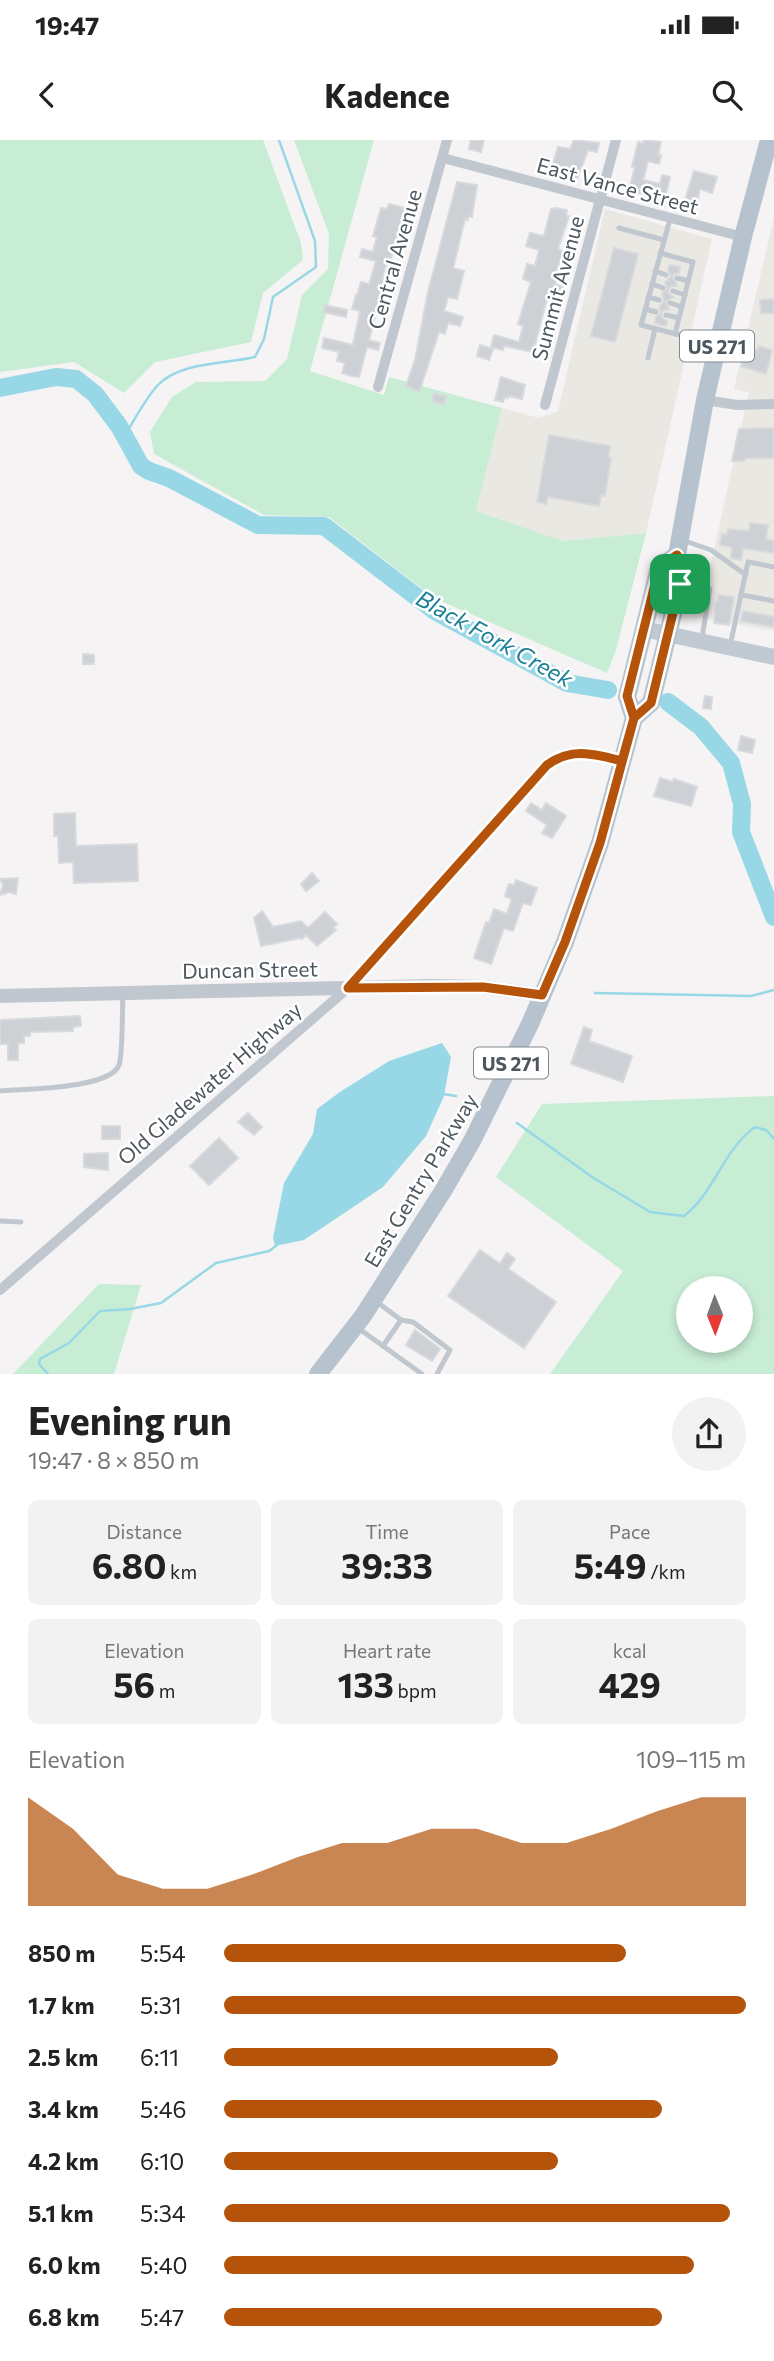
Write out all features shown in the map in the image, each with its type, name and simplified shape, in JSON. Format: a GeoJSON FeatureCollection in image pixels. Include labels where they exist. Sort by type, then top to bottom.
{"type":"FeatureCollection","features":[{"type":"Feature","properties":{"kind":"main road","name":"East Gentry Parkway"},"geometry":{"type":"LineString","coordinates":[[318,1374],[374,1300],[472,1141],[530,1024],[565,942],[600,843],[634,718],[651,703],[683,573],[678,547],[705,400],[769,140]]}},
{"type":"Feature","properties":{"kind":"main road","name":"East Gentry Parkway"},"geometry":{"type":"LineString","coordinates":[[634,718],[627,696],[659,568],[678,547]]}},
{"type":"Feature","properties":{"kind":"main road"},"geometry":{"type":"LineString","coordinates":[[644,629],[774,657]]}},
{"type":"Feature","properties":{"kind":"street","name":"Central Avenue"},"geometry":{"type":"LineString","coordinates":[[378,387],[447,140]]}},
{"type":"Feature","properties":{"kind":"street","name":"Summit Avenue"},"geometry":{"type":"LineString","coordinates":[[545,405],[616,140]]}},
{"type":"Feature","properties":{"kind":"street","name":"East Vance Street"},"geometry":{"type":"LineString","coordinates":[[443,158],[743,237]]}},
{"type":"Feature","properties":{"kind":"street"},"geometry":{"type":"LineString","coordinates":[[705,400],[737,405],[774,404]]}},
{"type":"Feature","properties":{"kind":"street","name":"Old Gladewater Highway"},"geometry":{"type":"LineString","coordinates":[[0,1290],[348,988],[547,765],[561,756],[579,752],[622,761]]}},
{"type":"Feature","properties":{"kind":"street","name":"Duncan Street"},"geometry":{"type":"LineString","coordinates":[[0,996],[483,987],[542,995]]}},
{"type":"Feature","properties":{"kind":"lane"},"geometry":{"type":"LineString","coordinates":[[670,218],[641,325],[718,345]]}},
{"type":"Feature","properties":{"kind":"lane"},"geometry":{"type":"LineString","coordinates":[[619,228],[664,240]]}},
{"type":"Feature","properties":{"kind":"lane"},"geometry":{"type":"LineString","coordinates":[[660,253],[693,262],[675,334]]}},
{"type":"Feature","properties":{"kind":"lane"},"geometry":{"type":"LineString","coordinates":[[655,271],[666,275]]}},
{"type":"Feature","properties":{"kind":"lane"},"geometry":{"type":"LineString","coordinates":[[677,278],[688,281]]}},
{"type":"Feature","properties":{"kind":"lane"},"geometry":{"type":"LineString","coordinates":[[652,285],[663,288]]}},
{"type":"Feature","properties":{"kind":"lane"},"geometry":{"type":"LineString","coordinates":[[673,291],[685,295]]}},
{"type":"Feature","properties":{"kind":"lane"},"geometry":{"type":"LineString","coordinates":[[648,297],[659,300]]}},
{"type":"Feature","properties":{"kind":"lane"},"geometry":{"type":"LineString","coordinates":[[670,303],[682,307]]}},
{"type":"Feature","properties":{"kind":"lane"},"geometry":{"type":"LineString","coordinates":[[645,309],[656,312]]}},
{"type":"Feature","properties":{"kind":"lane"},"geometry":{"type":"LineString","coordinates":[[666,315],[679,318]]}},
{"type":"Feature","properties":{"kind":"lane"},"geometry":{"type":"LineString","coordinates":[[648,358],[655,329]]}},
{"type":"Feature","properties":{"kind":"lane"},"geometry":{"type":"LineString","coordinates":[[678,547],[711,550],[746,575]]}},
{"type":"Feature","properties":{"kind":"lane"},"geometry":{"type":"LineString","coordinates":[[720,555],[731,554]]}},
{"type":"Feature","properties":{"kind":"lane"},"geometry":{"type":"LineString","coordinates":[[741,556],[748,562],[774,567]]}},
{"type":"Feature","properties":{"kind":"lane"},"geometry":{"type":"LineString","coordinates":[[730,649],[748,562]]}},
{"type":"Feature","properties":{"kind":"lane"},"geometry":{"type":"LineString","coordinates":[[680,584],[710,589],[701,642]]}},
{"type":"Feature","properties":{"kind":"lane"},"geometry":{"type":"LineString","coordinates":[[742,595],[774,601]]}},
{"type":"Feature","properties":{"kind":"lane"},"geometry":{"type":"LineString","coordinates":[[0,1091],[93,1082],[110,1076],[118,1065],[123,993]]}},
{"type":"Feature","properties":{"kind":"lane"},"geometry":{"type":"LineString","coordinates":[[0,1221],[20,1222]]}},
{"type":"Feature","properties":{"kind":"lane"},"geometry":{"type":"LineString","coordinates":[[374,1300],[401,1320],[413,1322],[450,1350],[437,1374]]}},
{"type":"Feature","properties":{"kind":"lane"},"geometry":{"type":"LineString","coordinates":[[383,1346],[401,1320]]}},
{"type":"Feature","properties":{"kind":"lane"},"geometry":{"type":"LineString","coordinates":[[355,1326],[422,1374]]}},
{"type":"Feature","properties":{"kind":"shaded area"},"geometry":{"type":"Polygon","coordinates":[[[605,209],[712,239],[646,533],[563,541],[476,511],[502,408],[539,418],[558,411],[605,209]]]}},
{"type":"Feature","properties":{"kind":"shaded area"},"geometry":{"type":"Polygon","coordinates":[[[774,217],[774,631],[699,617],[749,392],[734,389],[774,217]]]}},
{"type":"Feature","properties":{"kind":"green space"},"geometry":{"type":"Polygon","coordinates":[[[0,140],[263,140],[301,243],[303,260],[263,293],[251,342],[155,362],[124,393],[74,362],[0,372],[0,140]]]}},
{"type":"Feature","properties":{"kind":"green space"},"geometry":{"type":"Polygon","coordinates":[[[294,140],[374,140],[310,371],[384,395],[389,377],[502,408],[476,511],[563,541],[646,533],[616,650],[607,673],[434,598],[329,517],[264,515],[154,454],[150,432],[172,397],[196,382],[265,381],[287,359],[302,295],[328,269],[329,234],[294,140]]]}},
{"type":"Feature","properties":{"kind":"green space"},"geometry":{"type":"Polygon","coordinates":[[[774,1096],[774,1374],[550,1374],[623,1271],[496,1177],[542,1104],[774,1096]]]}},
{"type":"Feature","properties":{"kind":"green space"},"geometry":{"type":"Polygon","coordinates":[[[99,1284],[141,1285],[114,1374],[13,1374],[99,1284]]]}},
{"type":"Feature","properties":{"kind":"water"},"geometry":{"type":"Polygon","coordinates":[[[442,1043],[451,1057],[444,1096],[426,1136],[383,1187],[304,1240],[275,1246],[273,1238],[284,1183],[313,1134],[317,1109],[389,1061],[442,1043]]]}},
{"type":"Feature","properties":{"kind":"building"},"geometry":{"type":"Polygon","coordinates":[[[471,140],[484,140],[481,152],[469,149],[471,140]]]}},
{"type":"Feature","properties":{"kind":"building"},"geometry":{"type":"Polygon","coordinates":[[[574,140],[599,143],[597,152],[588,150],[577,179],[551,170],[558,147],[570,149],[574,140]]]}},
{"type":"Feature","properties":{"kind":"building"},"geometry":{"type":"Polygon","coordinates":[[[644,140],[661,142],[659,164],[648,161],[643,180],[660,184],[662,175],[670,177],[665,198],[631,192],[635,167],[632,167],[638,142],[643,143],[644,140]]]}},
{"type":"Feature","properties":{"kind":"building"},"geometry":{"type":"Polygon","coordinates":[[[694,171],[717,177],[712,193],[700,189],[696,207],[686,205],[685,200],[694,171]]]}},
{"type":"Feature","properties":{"kind":"building"},"geometry":{"type":"Polygon","coordinates":[[[457,182],[477,185],[472,217],[465,219],[453,268],[464,271],[457,299],[448,297],[444,311],[463,317],[460,326],[448,323],[445,334],[439,332],[419,392],[406,386],[415,360],[428,292],[457,182]]]}},
{"type":"Feature","properties":{"kind":"building"},"geometry":{"type":"Polygon","coordinates":[[[389,204],[405,208],[390,262],[386,265],[382,278],[385,279],[369,340],[380,343],[378,350],[367,347],[359,377],[352,376],[342,373],[345,363],[337,361],[339,352],[322,348],[324,338],[353,345],[360,311],[352,309],[361,282],[369,284],[376,261],[360,257],[362,249],[373,252],[377,237],[373,236],[381,208],[387,209],[389,204]]]}},
{"type":"Feature","properties":{"kind":"building"},"geometry":{"type":"Polygon","coordinates":[[[551,209],[567,210],[566,216],[569,216],[558,249],[564,252],[554,277],[557,278],[555,284],[563,287],[561,294],[549,291],[533,352],[504,346],[503,350],[491,347],[494,335],[519,342],[523,326],[518,324],[531,282],[523,279],[527,264],[535,266],[539,250],[526,246],[530,233],[544,236],[551,209]]]}},
{"type":"Feature","properties":{"kind":"building"},"geometry":{"type":"Polygon","coordinates":[[[614,248],[638,254],[615,342],[591,336],[614,248]]]}},
{"type":"Feature","properties":{"kind":"building"},"geometry":{"type":"Polygon","coordinates":[[[670,265],[680,267],[679,273],[672,277],[676,286],[671,286],[668,290],[673,297],[665,302],[669,310],[661,313],[659,308],[664,301],[662,293],[668,289],[665,283],[671,276],[668,270],[670,265]]]}},
{"type":"Feature","properties":{"kind":"building"},"geometry":{"type":"Polygon","coordinates":[[[774,299],[774,313],[761,313],[760,300],[774,299]]]}},
{"type":"Feature","properties":{"kind":"building"},"geometry":{"type":"Polygon","coordinates":[[[325,305],[347,310],[346,317],[323,312],[325,305]]]}},
{"type":"Feature","properties":{"kind":"building"},"geometry":{"type":"Polygon","coordinates":[[[661,313],[662,318],[667,321],[666,326],[655,323],[656,317],[661,313]]]}},
{"type":"Feature","properties":{"kind":"building"},"geometry":{"type":"Polygon","coordinates":[[[480,345],[493,349],[489,360],[477,356],[480,345]]]}},
{"type":"Feature","properties":{"kind":"building"},"geometry":{"type":"Polygon","coordinates":[[[759,346],[772,350],[766,374],[741,366],[746,347],[758,350],[759,346]]]}},
{"type":"Feature","properties":{"kind":"building"},"geometry":{"type":"Polygon","coordinates":[[[501,377],[525,385],[522,399],[509,396],[505,397],[503,402],[495,400],[501,377]]]}},
{"type":"Feature","properties":{"kind":"building"},"geometry":{"type":"Polygon","coordinates":[[[434,393],[446,397],[444,404],[432,401],[434,393]]]}},
{"type":"Feature","properties":{"kind":"building"},"geometry":{"type":"Polygon","coordinates":[[[774,428],[774,458],[744,458],[744,461],[732,461],[739,429],[774,428]]]}},
{"type":"Feature","properties":{"kind":"building"},"geometry":{"type":"Polygon","coordinates":[[[549,435],[610,446],[608,457],[611,458],[605,496],[601,495],[599,506],[548,497],[546,504],[537,502],[549,435]]]}},
{"type":"Feature","properties":{"kind":"building"},"geometry":{"type":"Polygon","coordinates":[[[750,523],[768,525],[766,539],[774,541],[774,553],[743,548],[741,560],[731,558],[732,547],[720,545],[722,534],[727,535],[728,529],[749,531],[750,523]]]}},
{"type":"Feature","properties":{"kind":"building"},"geometry":{"type":"Polygon","coordinates":[[[719,595],[734,597],[729,625],[714,623],[719,595]]]}},
{"type":"Feature","properties":{"kind":"building"},"geometry":{"type":"Polygon","coordinates":[[[743,611],[774,617],[774,627],[741,621],[743,611]]]}},
{"type":"Feature","properties":{"kind":"building"},"geometry":{"type":"Polygon","coordinates":[[[83,654],[94,655],[94,664],[83,664],[83,654]]]}},
{"type":"Feature","properties":{"kind":"building"},"geometry":{"type":"Polygon","coordinates":[[[705,696],[712,697],[711,709],[703,708],[705,696]]]}},
{"type":"Feature","properties":{"kind":"building"},"geometry":{"type":"Polygon","coordinates":[[[741,736],[755,740],[752,753],[738,750],[741,736]]]}},
{"type":"Feature","properties":{"kind":"building"},"geometry":{"type":"Polygon","coordinates":[[[660,778],[673,782],[674,779],[697,787],[691,806],[654,796],[660,778]]]}},
{"type":"Feature","properties":{"kind":"building"},"geometry":{"type":"Polygon","coordinates":[[[531,803],[542,810],[546,803],[566,816],[552,838],[542,833],[547,825],[526,811],[531,803]]]}},
{"type":"Feature","properties":{"kind":"building"},"geometry":{"type":"Polygon","coordinates":[[[75,813],[76,846],[137,844],[138,881],[74,883],[73,862],[59,863],[58,836],[54,836],[54,814],[75,813]]]}},
{"type":"Feature","properties":{"kind":"building"},"geometry":{"type":"Polygon","coordinates":[[[312,873],[319,881],[306,891],[301,884],[312,873]]]}},
{"type":"Feature","properties":{"kind":"building"},"geometry":{"type":"Polygon","coordinates":[[[18,878],[16,894],[9,892],[0,895],[3,885],[0,879],[18,878]]]}},
{"type":"Feature","properties":{"kind":"building"},"geometry":{"type":"Polygon","coordinates":[[[516,880],[537,888],[531,905],[523,903],[513,931],[504,928],[491,964],[474,958],[486,922],[489,923],[494,909],[507,914],[512,899],[505,896],[509,884],[514,885],[516,880]]]}},
{"type":"Feature","properties":{"kind":"building"},"geometry":{"type":"Polygon","coordinates":[[[262,911],[273,927],[301,921],[308,928],[325,912],[337,924],[333,928],[336,930],[317,946],[306,935],[302,939],[261,946],[254,918],[262,911]]]}},
{"type":"Feature","properties":{"kind":"building"},"geometry":{"type":"Polygon","coordinates":[[[80,1016],[81,1026],[73,1027],[73,1031],[30,1032],[30,1036],[24,1036],[24,1043],[18,1043],[18,1060],[8,1060],[8,1044],[0,1044],[0,1020],[80,1016]]]}},
{"type":"Feature","properties":{"kind":"building"},"geometry":{"type":"Polygon","coordinates":[[[584,1027],[592,1030],[589,1041],[632,1056],[623,1082],[571,1064],[584,1027]]]}},
{"type":"Feature","properties":{"kind":"building"},"geometry":{"type":"Polygon","coordinates":[[[248,1113],[262,1127],[254,1135],[238,1122],[248,1113]]]}},
{"type":"Feature","properties":{"kind":"building"},"geometry":{"type":"Polygon","coordinates":[[[102,1126],[120,1126],[120,1139],[102,1139],[102,1126]]]}},
{"type":"Feature","properties":{"kind":"building"},"geometry":{"type":"Polygon","coordinates":[[[219,1138],[238,1158],[209,1185],[190,1166],[219,1138]]]}},
{"type":"Feature","properties":{"kind":"building"},"geometry":{"type":"Polygon","coordinates":[[[108,1153],[108,1170],[84,1167],[84,1154],[108,1153]]]}},
{"type":"Feature","properties":{"kind":"building"},"geometry":{"type":"Polygon","coordinates":[[[480,1250],[500,1264],[507,1253],[515,1259],[508,1269],[556,1302],[524,1348],[448,1296],[480,1250]]]}},
{"type":"Feature","properties":{"kind":"building"},"geometry":{"type":"Polygon","coordinates":[[[415,1330],[440,1349],[432,1361],[406,1345],[415,1330]]]}},
{"type":"Feature","properties":{"kind":"waterway"},"geometry":{"type":"LineString","coordinates":[[125,435],[149,396],[167,377],[190,368],[255,357],[264,339],[273,297],[316,267],[315,241],[279,140]]}},
{"type":"Feature","properties":{"kind":"waterway","name":"Black Fork Creek"},"geometry":{"type":"LineString","coordinates":[[0,388],[56,377],[76,379],[95,394],[119,426],[141,466],[149,471],[169,478],[258,525],[324,526],[435,611],[567,683],[608,690]]}},
{"type":"Feature","properties":{"kind":"waterway","name":"Black Fork Creek"},"geometry":{"type":"LineString","coordinates":[[668,702],[701,727],[731,763],[742,804],[741,832],[774,917]]}},
{"type":"Feature","properties":{"kind":"waterway"},"geometry":{"type":"LineString","coordinates":[[595,993],[751,996],[774,990]]}},
{"type":"Feature","properties":{"kind":"waterway"},"geometry":{"type":"LineString","coordinates":[[443,1094],[456,1096]]}},
{"type":"Feature","properties":{"kind":"waterway"},"geometry":{"type":"LineString","coordinates":[[517,1123],[592,1177],[650,1212],[684,1216],[704,1195],[744,1136],[755,1127],[766,1130],[774,1139]]}},
{"type":"Feature","properties":{"kind":"waterway"},"geometry":{"type":"LineString","coordinates":[[48,1374],[39,1364],[40,1359],[69,1343],[100,1311],[161,1303],[216,1263],[269,1251],[277,1245]]}},
{"type":"Feature","properties":{"kind":"route"},"geometry":{"type":"LineString","coordinates":[[680,584],[651,703],[634,718],[600,843],[565,942],[542,995],[483,987],[348,988],[547,765],[561,756],[579,752],[622,761],[634,718],[627,696],[659,568],[677,555],[683,573],[680,584]]}}]}
